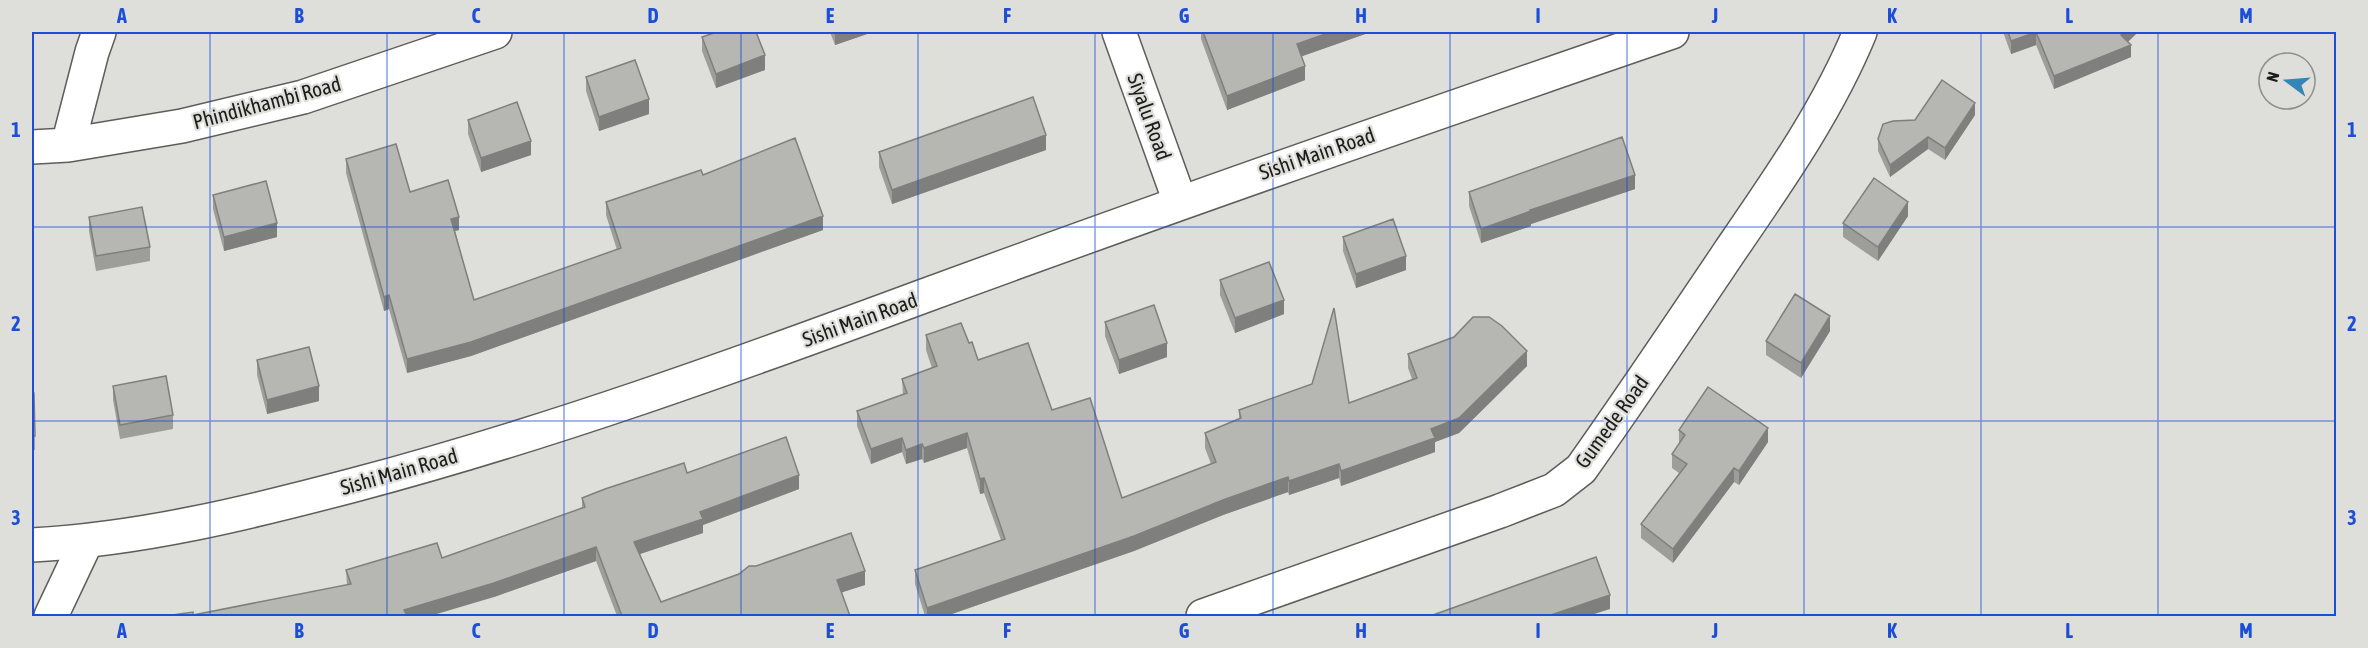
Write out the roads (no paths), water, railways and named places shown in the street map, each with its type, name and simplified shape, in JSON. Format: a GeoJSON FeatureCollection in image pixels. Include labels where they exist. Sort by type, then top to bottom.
{"type":"FeatureCollection","features":[{"type":"Feature","properties":{"kind":"street"},"geometry":{"type":"LineString","coordinates":[[68,145],[99,32]]}},
{"type":"Feature","properties":{"kind":"street","name":"Phindikhambi Road"},"geometry":{"type":"LineString","coordinates":[[32,147],[68,145],[182,126],[303,97],[495,32]]}},
{"type":"Feature","properties":{"kind":"street","name":"Siyalu Road"},"geometry":{"type":"LineString","coordinates":[[1119,32],[1180,202]]}},
{"type":"Feature","properties":{"kind":"street","name":"Sishi Main Road"},"geometry":{"type":"LineString","coordinates":[[32,545],[86,542],[246,514],[430,465],[763,356],[1180,202],[1672,32]]}},
{"type":"Feature","properties":{"kind":"street","name":"Gumede Road"},"geometry":{"type":"LineString","coordinates":[[1203,616],[1284,602],[1554,490],[1581,469],[1773,187],[1827,101],[1860,32]]}},
{"type":"Feature","properties":{"kind":"street"},"geometry":{"type":"LineString","coordinates":[[51,616],[86,542]]}}]}
